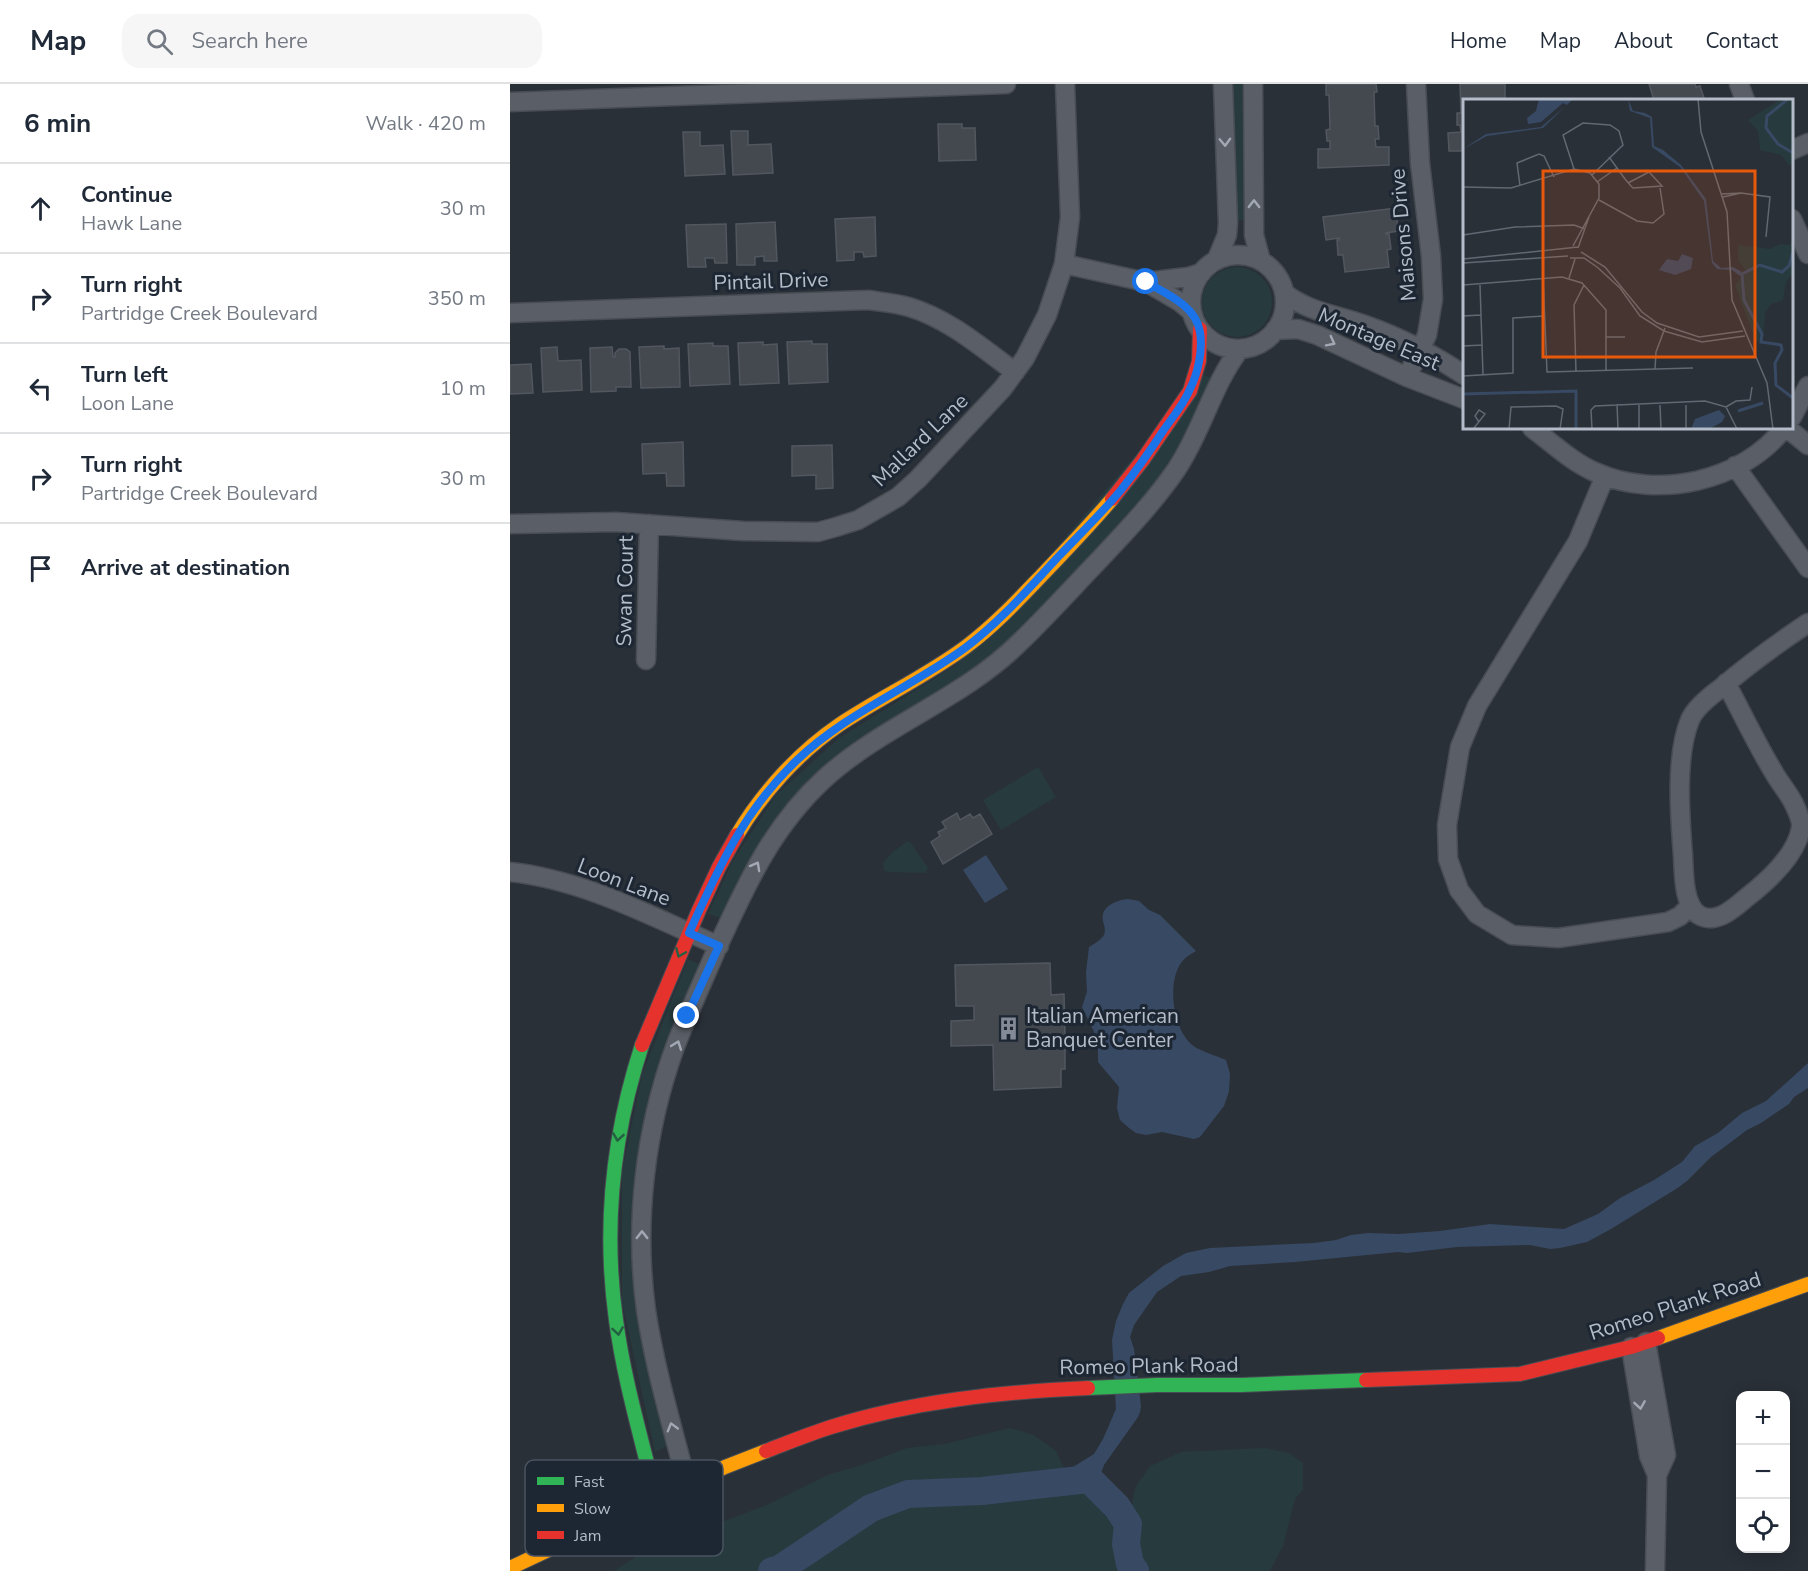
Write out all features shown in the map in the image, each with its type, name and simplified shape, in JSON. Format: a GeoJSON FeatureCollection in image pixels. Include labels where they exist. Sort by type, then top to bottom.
{"type":"FeatureCollection","features":[{"type":"Feature","properties":{"kind":"street"},"geometry":{"type":"LineString","coordinates":[[510,102],[797,87],[1006,84]]}},
{"type":"Feature","properties":{"kind":"street","name":"Mallard Lane"},"geometry":{"type":"LineString","coordinates":[[510,525],[583,522],[798,532],[827,530],[858,520],[898,497],[987,406],[1015,372],[1031,348],[1047,315],[1064,264],[1070,217],[1065,84]]}},
{"type":"Feature","properties":{"kind":"street"},"geometry":{"type":"LineString","coordinates":[[1217,259],[1227,236],[1228,223],[1223,84]]}},
{"type":"Feature","properties":{"kind":"street"},"geometry":{"type":"LineString","coordinates":[[1253,84],[1254,235],[1261,261]]}},
{"type":"Feature","properties":{"kind":"street","name":"Maisons Drive"},"geometry":{"type":"LineString","coordinates":[[1407,377],[1427,334],[1431,317],[1433,279],[1420,163],[1416,84]]}},
{"type":"Feature","properties":{"kind":"street"},"geometry":{"type":"LineString","coordinates":[[1739,84],[1745,99]]}},
{"type":"Feature","properties":{"kind":"street"},"geometry":{"type":"LineString","coordinates":[[1793,149],[1808,143]]}},
{"type":"Feature","properties":{"kind":"street"},"geometry":{"type":"LineString","coordinates":[[1793,223],[1808,254]]}},
{"type":"Feature","properties":{"kind":"street"},"geometry":{"type":"LineString","coordinates":[[1064,264],[1146,282],[1180,302],[1192,312],[1206,336],[1222,346],[1240,349],[1259,343],[1275,330],[1283,312],[1284,293],[1276,274],[1261,261],[1251,256],[1228,256],[1217,259],[1201,273],[1192,292],[1192,312]]}},
{"type":"Feature","properties":{"kind":"street"},"geometry":{"type":"LineString","coordinates":[[1146,282],[1188,277],[1201,273]]}},
{"type":"Feature","properties":{"kind":"street","name":"Montage East"},"geometry":{"type":"LineString","coordinates":[[1284,293],[1304,306],[1367,326],[1421,350],[1463,374]]}},
{"type":"Feature","properties":{"kind":"street","name":"Pintail Drive"},"geometry":{"type":"LineString","coordinates":[[510,313],[868,300],[888,302],[917,310],[944,322],[1015,372]]}},
{"type":"Feature","properties":{"kind":"street"},"geometry":{"type":"LineString","coordinates":[[647,1460],[615,1318],[610,1242],[611,1200],[621,1120],[638,1056],[718,867],[734,839],[771,788],[795,762],[836,728],[944,662],[989,628],[1119,492],[1145,458],[1190,390],[1200,355],[1200,329]]}},
{"type":"Feature","properties":{"kind":"street","name":"Montage East"},"geometry":{"type":"LineString","coordinates":[[1275,330],[1298,329],[1317,335],[1407,377],[1463,399]]}},
{"type":"Feature","properties":{"kind":"street"},"geometry":{"type":"LineString","coordinates":[[681,1460],[658,1371],[646,1308],[642,1251],[645,1175],[656,1110],[674,1050],[744,887],[770,842],[796,808],[822,781],[843,762],[966,686],[995,664],[1046,617],[1135,521],[1159,493],[1183,459],[1227,368],[1240,349]]}},
{"type":"Feature","properties":{"kind":"street"},"geometry":{"type":"LineString","coordinates":[[1793,413],[1808,386]]}},
{"type":"Feature","properties":{"kind":"street"},"geometry":{"type":"LineString","coordinates":[[1533,429],[1576,461],[1595,472],[1618,480],[1672,485],[1696,481],[1735,466],[1765,446],[1785,429]]}},
{"type":"Feature","properties":{"kind":"street"},"geometry":{"type":"LineString","coordinates":[[1787,429],[1808,445]]}},
{"type":"Feature","properties":{"kind":"street"},"geometry":{"type":"LineString","coordinates":[[1735,466],[1808,568]]}},
{"type":"Feature","properties":{"kind":"street"},"geometry":{"type":"LineString","coordinates":[[1605,476],[1578,541],[1477,706],[1460,747],[1447,825],[1448,859],[1459,890],[1477,914],[1512,934],[1558,938],[1668,922],[1680,916],[1690,906]]}},
{"type":"Feature","properties":{"kind":"street","name":"Swan Court"},"geometry":{"type":"LineString","coordinates":[[646,660],[649,524]]}},
{"type":"Feature","properties":{"kind":"street"},"geometry":{"type":"LineString","coordinates":[[1726,683],[1773,771],[1794,803],[1801,825],[1795,846],[1775,872],[1736,907],[1717,918],[1708,919],[1700,916],[1690,906],[1685,882],[1680,819],[1683,742],[1690,718],[1707,699],[1726,683],[1751,662],[1808,622]]}},
{"type":"Feature","properties":{"kind":"street","name":"Loon Lane"},"geometry":{"type":"LineString","coordinates":[[510,872],[538,876],[590,890],[719,946]]}},
{"type":"Feature","properties":{"kind":"street","name":"Romeo Plank Road"},"geometry":{"type":"LineString","coordinates":[[723,1468],[797,1439],[870,1417],[964,1398],[1041,1390],[1520,1374],[1639,1345],[1808,1284]]}},
{"type":"Feature","properties":{"kind":"street"},"geometry":{"type":"LineString","coordinates":[[1639,1345],[1649,1456],[1657,1475],[1655,1571]]}},
{"type":"Feature","properties":{"kind":"street","name":"Romeo Plank Road"},"geometry":{"type":"LineString","coordinates":[[510,1568],[535,1556]]}},
{"type":"Feature","properties":{"kind":"green space"},"geometry":{"type":"Polygon","coordinates":[[[1231,84],[1245,84],[1244,220],[1237,220],[1231,84]]]}},
{"type":"Feature","properties":{"kind":"green space"},"geometry":{"type":"Polygon","coordinates":[[[1237,267],[1250,270],[1262,277],[1269,289],[1272,302],[1269,315],[1262,327],[1250,334],[1237,337],[1224,334],[1212,327],[1205,315],[1202,302],[1205,289],[1212,277],[1224,270],[1237,267]]]}},
{"type":"Feature","properties":{"kind":"green space"},"geometry":{"type":"Polygon","coordinates":[[[1204,375],[1212,378],[1180,447],[1161,476],[1124,521],[1025,627],[997,652],[960,679],[841,754],[820,771],[785,808],[770,828],[744,870],[721,918],[708,914],[733,860],[776,795],[839,738],[956,665],[1204,375]]]}},
{"type":"Feature","properties":{"kind":"green space"},"geometry":{"type":"Polygon","coordinates":[[[1038,767],[1056,797],[1001,830],[983,800],[1038,767]]]}},
{"type":"Feature","properties":{"kind":"green space"},"geometry":{"type":"Polygon","coordinates":[[[906,842],[910,842],[928,868],[926,873],[884,870],[883,863],[906,842]]]}},
{"type":"Feature","properties":{"kind":"green space"},"geometry":{"type":"Polygon","coordinates":[[[688,959],[701,965],[662,1057],[645,1117],[634,1179],[631,1242],[636,1304],[646,1358],[668,1446],[655,1452],[622,1302],[622,1172],[642,1074],[688,959]]]}},
{"type":"Feature","properties":{"kind":"green space"},"geometry":{"type":"Polygon","coordinates":[[[1010,1428],[1034,1435],[1056,1451],[1064,1468],[1095,1498],[1112,1510],[1131,1510],[1135,1488],[1150,1466],[1181,1452],[1265,1448],[1289,1453],[1303,1463],[1303,1490],[1295,1499],[1283,1546],[1270,1571],[614,1571],[637,1556],[723,1556],[723,1522],[769,1504],[830,1474],[907,1448],[944,1444],[1010,1428]]]}},
{"type":"Feature","properties":{"kind":"water"},"geometry":{"type":"Polygon","coordinates":[[[986,855],[1008,889],[985,903],[963,870],[986,855]]]}},
{"type":"Feature","properties":{"kind":"water"},"geometry":{"type":"Polygon","coordinates":[[[1128,899],[1139,901],[1149,910],[1160,915],[1196,951],[1184,959],[1177,971],[1173,992],[1176,1015],[1183,1035],[1189,1042],[1201,1050],[1226,1060],[1230,1074],[1229,1091],[1224,1106],[1200,1137],[1194,1139],[1162,1132],[1146,1135],[1136,1133],[1120,1120],[1117,1108],[1119,1087],[1098,1062],[1098,1040],[1082,1007],[1087,992],[1086,972],[1089,947],[1104,935],[1104,911],[1114,902],[1128,899]]]}},
{"type":"Feature","properties":{"kind":"water"},"geometry":{"type":"Polygon","coordinates":[[[1808,1063],[1808,1088],[1794,1097],[1789,1104],[1747,1130],[1711,1157],[1676,1189],[1587,1242],[1550,1249],[1530,1245],[1457,1247],[1407,1253],[1230,1266],[1181,1276],[1157,1292],[1134,1325],[1130,1337],[1134,1349],[1141,1406],[1138,1417],[1104,1465],[1099,1478],[1102,1480],[1073,1467],[1094,1454],[1116,1409],[1112,1340],[1123,1304],[1129,1293],[1163,1266],[1186,1253],[1210,1248],[1314,1243],[1368,1233],[1399,1234],[1440,1231],[1490,1224],[1564,1229],[1598,1214],[1620,1198],[1682,1162],[1695,1146],[1718,1133],[1742,1113],[1766,1101],[1808,1063]]]}},
{"type":"Feature","properties":{"kind":"building"},"geometry":{"type":"Polygon","coordinates":[[[1326,84],[1376,84],[1377,92],[1374,92],[1375,126],[1378,126],[1379,139],[1375,139],[1376,147],[1389,147],[1389,165],[1318,168],[1318,149],[1330,149],[1326,130],[1330,129],[1329,95],[1326,95],[1326,84]]]}},
{"type":"Feature","properties":{"kind":"building"},"geometry":{"type":"Polygon","coordinates":[[[1460,84],[1505,84],[1505,99],[1463,99],[1463,151],[1449,151],[1448,133],[1461,132],[1460,125],[1457,125],[1457,113],[1461,113],[1460,84]]]}},
{"type":"Feature","properties":{"kind":"building"},"geometry":{"type":"Polygon","coordinates":[[[1649,84],[1695,84],[1696,87],[1700,86],[1704,98],[1702,99],[1654,99],[1649,84]]]}},
{"type":"Feature","properties":{"kind":"building"},"geometry":{"type":"Polygon","coordinates":[[[938,124],[962,124],[962,128],[975,128],[976,160],[939,161],[938,124]]]}},
{"type":"Feature","properties":{"kind":"building"},"geometry":{"type":"Polygon","coordinates":[[[731,131],[748,131],[748,145],[771,144],[773,173],[733,175],[731,131]]]}},
{"type":"Feature","properties":{"kind":"building"},"geometry":{"type":"Polygon","coordinates":[[[683,132],[700,132],[700,146],[723,145],[725,174],[685,176],[683,132]]]}},
{"type":"Feature","properties":{"kind":"building"},"geometry":{"type":"Polygon","coordinates":[[[1396,208],[1398,231],[1386,233],[1389,234],[1391,249],[1387,250],[1389,267],[1345,272],[1343,255],[1338,255],[1337,240],[1339,238],[1326,240],[1323,217],[1396,208]]]}},
{"type":"Feature","properties":{"kind":"building"},"geometry":{"type":"Polygon","coordinates":[[[875,217],[876,256],[864,257],[863,252],[854,252],[854,260],[837,261],[835,219],[875,217]]]}},
{"type":"Feature","properties":{"kind":"building"},"geometry":{"type":"Polygon","coordinates":[[[775,222],[777,261],[764,261],[764,256],[755,257],[755,265],[737,265],[736,224],[775,222]]]}},
{"type":"Feature","properties":{"kind":"building"},"geometry":{"type":"Polygon","coordinates":[[[726,224],[727,263],[715,263],[714,258],[705,258],[706,267],[688,267],[686,225],[726,224]]]}},
{"type":"Feature","properties":{"kind":"building"},"geometry":{"type":"Polygon","coordinates":[[[812,341],[812,344],[827,344],[828,382],[789,384],[787,342],[812,341]]]}},
{"type":"Feature","properties":{"kind":"building"},"geometry":{"type":"Polygon","coordinates":[[[763,342],[763,345],[777,344],[779,383],[740,385],[738,343],[763,342]]]}},
{"type":"Feature","properties":{"kind":"building"},"geometry":{"type":"Polygon","coordinates":[[[713,343],[713,346],[728,346],[730,384],[690,386],[688,344],[713,343]]]}},
{"type":"Feature","properties":{"kind":"building"},"geometry":{"type":"Polygon","coordinates":[[[664,346],[664,349],[679,348],[680,387],[641,388],[639,347],[664,346]]]}},
{"type":"Feature","properties":{"kind":"building"},"geometry":{"type":"Polygon","coordinates":[[[557,347],[558,361],[581,360],[582,390],[543,392],[541,348],[557,347]]]}},
{"type":"Feature","properties":{"kind":"building"},"geometry":{"type":"Polygon","coordinates":[[[612,347],[613,357],[619,349],[626,349],[630,352],[631,387],[616,387],[616,391],[591,392],[590,348],[612,347]]]}},
{"type":"Feature","properties":{"kind":"building"},"geometry":{"type":"Polygon","coordinates":[[[531,364],[533,393],[510,394],[510,365],[531,364]]]}},
{"type":"Feature","properties":{"kind":"building"},"geometry":{"type":"Polygon","coordinates":[[[683,442],[684,486],[667,486],[666,473],[643,474],[642,444],[683,442]]]}},
{"type":"Feature","properties":{"kind":"building"},"geometry":{"type":"Polygon","coordinates":[[[832,445],[833,488],[816,489],[816,475],[792,476],[792,446],[832,445]]]}},
{"type":"Feature","properties":{"kind":"building"},"geometry":{"type":"Polygon","coordinates":[[[957,813],[960,820],[970,814],[973,818],[980,814],[992,834],[943,864],[931,842],[940,836],[938,832],[946,828],[942,822],[957,813]]]}},
{"type":"Feature","properties":{"kind":"building","name":"Italian American Banquet Center"},"geometry":{"type":"Polygon","coordinates":[[[1050,963],[1051,995],[1064,994],[1065,1036],[1059,1036],[1059,1046],[1065,1046],[1065,1069],[1061,1069],[1061,1087],[994,1090],[993,1045],[951,1046],[951,1021],[974,1020],[974,1006],[956,1006],[955,965],[1050,963]]]}},
{"type":"Feature","properties":{"kind":"waterway"},"geometry":{"type":"LineString","coordinates":[[1089,1479],[1095,1471]]}},
{"type":"Feature","properties":{"kind":"waterway"},"geometry":{"type":"LineString","coordinates":[[772,1571],[780,1569],[871,1508],[908,1494],[982,1491],[1089,1479],[1117,1507],[1128,1524],[1126,1544],[1130,1564],[1135,1571]]}},
{"type":"Feature","properties":{"kind":"traffic: fast"},"geometry":{"type":"LineString","coordinates":[[642,1045],[624,1112],[618,1147],[613,1181],[610,1250],[619,1343],[646,1460]]}},
{"type":"Feature","properties":{"kind":"traffic: fast"},"geometry":{"type":"LineString","coordinates":[[1088,1388],[1366,1380]]}},
{"type":"Feature","properties":{"kind":"traffic: slow"},"geometry":{"type":"LineString","coordinates":[[737,835],[769,789],[809,748],[839,725],[952,657],[978,638],[1026,592],[1112,499]]}},
{"type":"Feature","properties":{"kind":"traffic: slow"},"geometry":{"type":"LineString","coordinates":[[1658,1338],[1808,1284]]}},
{"type":"Feature","properties":{"kind":"traffic: slow"},"geometry":{"type":"LineString","coordinates":[[723,1468],[766,1451]]}},
{"type":"Feature","properties":{"kind":"traffic: slow"},"geometry":{"type":"LineString","coordinates":[[510,1568],[536,1556]]}},
{"type":"Feature","properties":{"kind":"traffic: jam"},"geometry":{"type":"LineString","coordinates":[[1112,499],[1142,461],[1190,391],[1199,361],[1200,329]]}},
{"type":"Feature","properties":{"kind":"traffic: jam"},"geometry":{"type":"LineString","coordinates":[[642,1045],[699,910],[737,835]]}},
{"type":"Feature","properties":{"kind":"traffic: jam"},"geometry":{"type":"LineString","coordinates":[[1366,1380],[1520,1374],[1631,1347],[1658,1338]]}},
{"type":"Feature","properties":{"kind":"traffic: jam"},"geometry":{"type":"LineString","coordinates":[[766,1451],[831,1427],[894,1410],[990,1395],[1088,1388]]}},
{"type":"Feature","properties":{"kind":"place","name":"Italian American Banquet Center"},"geometry":{"type":"Point","coordinates":[1008,1028]}},
{"type":"Feature","properties":{"kind":"route"},"geometry":{"type":"LineString","coordinates":[[687,1016],[719,946],[689,933],[718,867],[750,814],[771,788],[795,762],[836,728],[944,662],[989,628],[1119,492],[1178,410],[1190,390],[1197,370],[1201,344],[1200,329],[1192,312],[1180,302],[1146,282]]}}]}
